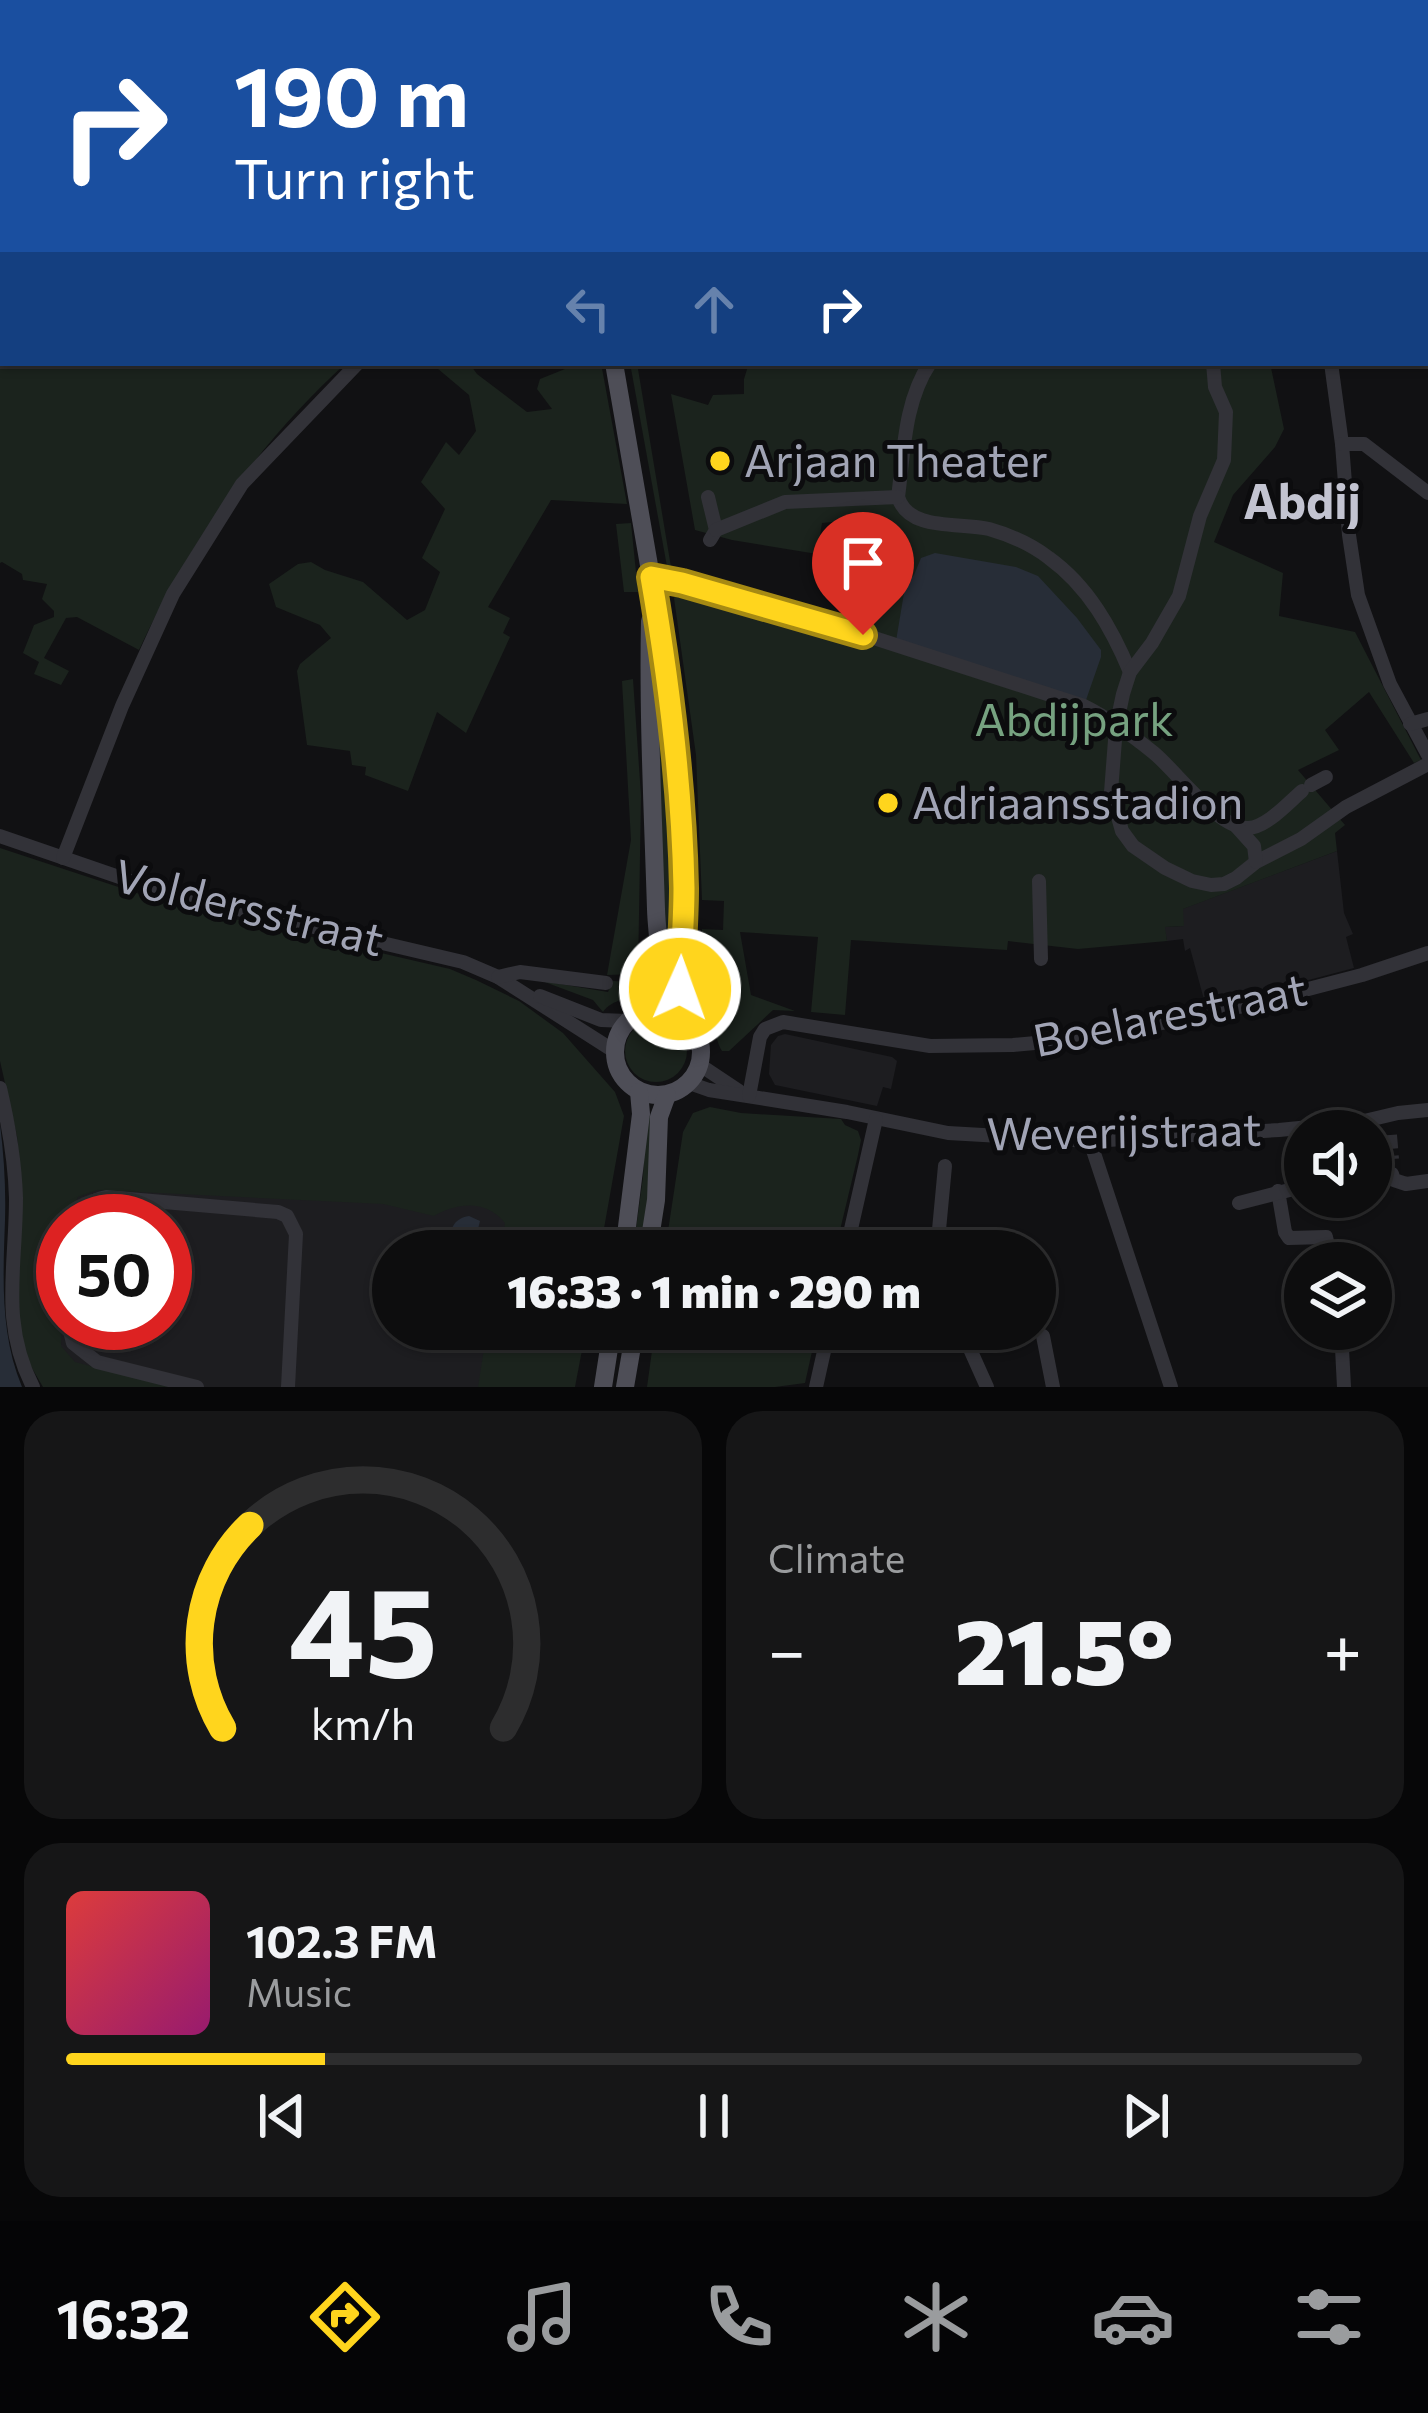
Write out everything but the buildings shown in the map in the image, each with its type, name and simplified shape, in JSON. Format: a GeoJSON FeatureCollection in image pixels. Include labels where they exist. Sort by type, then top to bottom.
{"type":"FeatureCollection","features":[{"type":"Feature","properties":{"kind":"main road"},"geometry":{"type":"LineString","coordinates":[[615,366],[651,577],[659,679],[681,818],[683,1016]]}},
{"type":"Feature","properties":{"kind":"main road"},"geometry":{"type":"LineString","coordinates":[[649,1009],[683,1016],[697,1032],[701,1046],[700,1065],[689,1083],[667,1095],[639,1092],[620,1074],[614,1052],[620,1031],[649,1009],[659,989],[659,679]]}},
{"type":"Feature","properties":{"kind":"main road"},"geometry":{"type":"LineString","coordinates":[[627,1230],[641,1114],[639,1092]]}},
{"type":"Feature","properties":{"kind":"main road"},"geometry":{"type":"LineString","coordinates":[[651,1230],[659,1117],[667,1095]]}},
{"type":"Feature","properties":{"kind":"main road"},"geometry":{"type":"LineString","coordinates":[[603,1385],[609,1350]]}},
{"type":"Feature","properties":{"kind":"main road"},"geometry":{"type":"LineString","coordinates":[[625,1384],[631,1350]]}},
{"type":"Feature","properties":{"kind":"street"},"geometry":{"type":"LineString","coordinates":[[63,858],[172,594],[242,484],[355,366]]}},
{"type":"Feature","properties":{"kind":"street"},"geometry":{"type":"LineString","coordinates":[[928,366],[910,410],[898,497],[902,508],[909,516],[988,529],[1025,542],[1051,559],[1105,618],[1130,672]]}},
{"type":"Feature","properties":{"kind":"street"},"geometry":{"type":"LineString","coordinates":[[1213,366],[1215,387],[1226,412],[1224,460],[1200,515],[1179,596],[1130,672],[1117,727],[1111,792],[1122,831],[1133,846],[1165,868],[1211,885],[1236,878],[1255,854],[1301,839],[1346,807],[1428,764]]}},
{"type":"Feature","properties":{"kind":"street"},"geometry":{"type":"LineString","coordinates":[[1330,366],[1358,595],[1376,648],[1428,755]]}},
{"type":"Feature","properties":{"kind":"street"},"geometry":{"type":"LineString","coordinates":[[1342,444],[1364,444],[1428,493]]}},
{"type":"Feature","properties":{"kind":"street"},"geometry":{"type":"LineString","coordinates":[[708,497],[713,535],[785,502],[898,497]]}},
{"type":"Feature","properties":{"kind":"street"},"geometry":{"type":"LineString","coordinates":[[651,577],[871,637],[1084,706],[1154,753],[1235,826],[1255,854]]}},
{"type":"Feature","properties":{"kind":"street"},"geometry":{"type":"LineString","coordinates":[[1410,724],[1428,719]]}},
{"type":"Feature","properties":{"kind":"street"},"geometry":{"type":"LineString","coordinates":[[1235,826],[1264,822],[1313,784]]}},
{"type":"Feature","properties":{"kind":"street"},"geometry":{"type":"LineString","coordinates":[[1255,854],[1256,833],[1264,822]]}},
{"type":"Feature","properties":{"kind":"street","name":"Voldersstraat"},"geometry":{"type":"LineString","coordinates":[[0,836],[157,890],[463,962],[498,977],[614,1052]]}},
{"type":"Feature","properties":{"kind":"street"},"geometry":{"type":"LineString","coordinates":[[1039,881],[1041,959]]}},
{"type":"Feature","properties":{"kind":"street","name":"Boelarestraat"},"geometry":{"type":"LineString","coordinates":[[749,1096],[760,1037],[765,1029],[783,1022],[930,1046],[1090,1038],[1239,1007],[1428,953]]}},
{"type":"Feature","properties":{"kind":"street","name":"Voldersstraat"},"geometry":{"type":"LineString","coordinates":[[498,977],[520,972],[606,983]]}},
{"type":"Feature","properties":{"kind":"street","name":"Voldersstraat"},"geometry":{"type":"LineString","coordinates":[[518,989],[602,1019],[627,1022]]}},
{"type":"Feature","properties":{"kind":"street","name":"Weverijstraat"},"geometry":{"type":"LineString","coordinates":[[700,1065],[749,1096]]}},
{"type":"Feature","properties":{"kind":"street","name":"Weverijstraat"},"geometry":{"type":"LineString","coordinates":[[689,1083],[948,1133],[1090,1141],[1284,1130]]}},
{"type":"Feature","properties":{"kind":"street"},"geometry":{"type":"LineString","coordinates":[[0,1088],[16,1195],[9,1330],[20,1367],[33,1387]]}},
{"type":"Feature","properties":{"kind":"street","name":"Weverijstraat"},"geometry":{"type":"LineString","coordinates":[[1392,1114],[1428,1110]]}},
{"type":"Feature","properties":{"kind":"street"},"geometry":{"type":"LineString","coordinates":[[851,1230],[876,1120]]}},
{"type":"Feature","properties":{"kind":"street"},"geometry":{"type":"LineString","coordinates":[[939,1230],[948,1133]]}},
{"type":"Feature","properties":{"kind":"street"},"geometry":{"type":"LineString","coordinates":[[1090,1141],[1172,1387]]}},
{"type":"Feature","properties":{"kind":"street"},"geometry":{"type":"LineString","coordinates":[[1392,1167],[1394,1180],[1406,1184],[1428,1181]]}},
{"type":"Feature","properties":{"kind":"street"},"geometry":{"type":"LineString","coordinates":[[1238,1203],[1284,1190]]}},
{"type":"Feature","properties":{"kind":"street"},"geometry":{"type":"LineString","coordinates":[[1277,1191],[1289,1238],[1326,1237],[1327,1242]]}},
{"type":"Feature","properties":{"kind":"street"},"geometry":{"type":"LineString","coordinates":[[192,1204],[287,1216],[296,1234],[288,1387]]}},
{"type":"Feature","properties":{"kind":"street"},"geometry":{"type":"LineString","coordinates":[[82,1350],[97,1362],[197,1387]]}},
{"type":"Feature","properties":{"kind":"street"},"geometry":{"type":"LineString","coordinates":[[816,1387],[824,1350]]}},
{"type":"Feature","properties":{"kind":"street"},"geometry":{"type":"LineString","coordinates":[[971,1350],[988,1387]]}},
{"type":"Feature","properties":{"kind":"street"},"geometry":{"type":"LineString","coordinates":[[1046,1350],[1053,1387]]}},
{"type":"Feature","properties":{"kind":"street"},"geometry":{"type":"LineString","coordinates":[[1342,1350],[1345,1387]]}},
{"type":"Feature","properties":{"kind":"shaded area"},"geometry":{"type":"Polygon","coordinates":[[[935,553],[1016,567],[1038,576],[1101,650],[1086,700],[896,641],[902,589],[921,558],[935,553]]]}},
{"type":"Feature","properties":{"kind":"shaded area"},"geometry":{"type":"Polygon","coordinates":[[[1337,851],[1344,913],[1353,934],[1346,937],[1354,968],[1206,1007],[1190,948],[1185,951],[1183,939],[1167,941],[1164,927],[1183,926],[1182,909],[1337,851]]]}},
{"type":"Feature","properties":{"kind":"shaded area"},"geometry":{"type":"Polygon","coordinates":[[[785,1034],[892,1057],[897,1061],[891,1089],[883,1087],[877,1106],[775,1085],[769,1074],[771,1045],[785,1034]]]}},
{"type":"Feature","properties":{"kind":"shaded area"},"geometry":{"type":"Polygon","coordinates":[[[0,1124],[5,1184],[4,1305],[22,1387],[0,1387],[0,1124]]]}},
{"type":"Feature","properties":{"kind":"shaded area"},"geometry":{"type":"Polygon","coordinates":[[[24,1174],[550,1208],[546,1230],[372,1230],[372,1350],[523,1350],[516,1387],[43,1387],[40,1350],[192,1350],[192,1194],[36,1194],[36,1309],[24,1174]]]}},
{"type":"Feature","properties":{"kind":"shaded area"},"geometry":{"type":"Polygon","coordinates":[[[469,1216],[480,1221],[478,1230],[451,1230],[459,1219],[469,1216]]]}},
{"type":"Feature","properties":{"kind":"green space"},"geometry":{"type":"Polygon","coordinates":[[[0,366],[343,366],[284,426],[228,496],[139,650],[77,617],[66,618],[44,658],[69,671],[61,685],[34,674],[39,662],[23,653],[34,625],[54,617],[42,599],[47,584],[23,580],[22,574],[0,563],[0,366]]]}},
{"type":"Feature","properties":{"kind":"green space"},"geometry":{"type":"Polygon","coordinates":[[[435,366],[471,366],[527,412],[552,409],[537,389],[540,379],[572,366],[602,366],[627,504],[551,500],[488,607],[510,618],[503,633],[510,637],[466,733],[437,712],[408,791],[365,775],[366,767],[352,765],[350,751],[307,745],[297,671],[331,638],[320,625],[276,607],[269,584],[298,564],[311,562],[363,582],[407,620],[425,610],[440,572],[422,558],[445,509],[421,482],[446,442],[459,455],[476,431],[469,395],[435,366]]]}},
{"type":"Feature","properties":{"kind":"green space"},"geometry":{"type":"Polygon","coordinates":[[[631,366],[638,366],[671,567],[668,572],[631,366]]]}},
{"type":"Feature","properties":{"kind":"green space","name":"Abdijpark"},"geometry":{"type":"Polygon","coordinates":[[[748,366],[1271,366],[1284,429],[1275,447],[1233,495],[1214,542],[1283,573],[1279,616],[1355,632],[1421,760],[1414,763],[1369,692],[1325,730],[1339,750],[1298,770],[1345,825],[1335,833],[1337,851],[1183,909],[1184,926],[1165,927],[1167,941],[1078,949],[1008,941],[1007,950],[851,940],[845,1015],[811,1012],[818,937],[740,932],[751,995],[795,1011],[773,1010],[729,1051],[722,1051],[700,989],[700,967],[702,929],[723,930],[724,901],[702,900],[696,755],[674,598],[681,589],[869,641],[881,566],[881,522],[874,518],[822,523],[817,554],[695,530],[671,394],[708,405],[713,395],[744,394],[748,366]]]}},
{"type":"Feature","properties":{"kind":"green space"},"geometry":{"type":"Polygon","coordinates":[[[631,523],[638,592],[624,592],[616,524],[631,523]]]}},
{"type":"Feature","properties":{"kind":"green space"},"geometry":{"type":"Polygon","coordinates":[[[657,677],[661,677],[680,884],[674,978],[666,979],[657,677]]]}},
{"type":"Feature","properties":{"kind":"green space"},"geometry":{"type":"Polygon","coordinates":[[[633,679],[641,796],[638,974],[607,975],[631,840],[622,681],[633,679]]]}},
{"type":"Feature","properties":{"kind":"green space"},"geometry":{"type":"Polygon","coordinates":[[[0,848],[170,904],[450,969],[519,1001],[563,1033],[615,1092],[624,1116],[604,1230],[504,1230],[505,1223],[498,1216],[472,1206],[434,1216],[383,1204],[98,1190],[36,1194],[36,1350],[64,1350],[75,1362],[172,1387],[43,1387],[22,1351],[15,1300],[21,1183],[17,1136],[0,1061],[0,848]]]}},
{"type":"Feature","properties":{"kind":"green space"},"geometry":{"type":"Polygon","coordinates":[[[542,981],[608,992],[613,981],[637,982],[631,993],[603,1012],[593,1000],[542,981]]]}},
{"type":"Feature","properties":{"kind":"green space"},"geometry":{"type":"Polygon","coordinates":[[[656,1020],[678,1029],[687,1051],[678,1073],[656,1082],[634,1073],[625,1051],[634,1029],[656,1020]]]}},
{"type":"Feature","properties":{"kind":"green space"},"geometry":{"type":"Polygon","coordinates":[[[710,1107],[841,1119],[858,1131],[861,1140],[840,1230],[668,1230],[683,1132],[693,1113],[710,1107]]]}},
{"type":"Feature","properties":{"kind":"green space"},"geometry":{"type":"Polygon","coordinates":[[[646,1116],[654,1118],[645,1230],[636,1230],[646,1116]]]}},
{"type":"Feature","properties":{"kind":"green space"},"geometry":{"type":"Polygon","coordinates":[[[484,1350],[582,1350],[575,1387],[478,1387],[484,1350]]]}},
{"type":"Feature","properties":{"kind":"green space"},"geometry":{"type":"Polygon","coordinates":[[[652,1350],[812,1350],[805,1383],[647,1387],[652,1350]]]}},
{"type":"Feature","properties":{"kind":"place","name":"Arjaan Theater"},"geometry":{"type":"Point","coordinates":[720,461]}},
{"type":"Feature","properties":{"kind":"place","name":"Adriaansstadion"},"geometry":{"type":"Point","coordinates":[888,803]}},
{"type":"Feature","properties":{"kind":"district","name":"Abdij"},"geometry":{"type":"Point","coordinates":[1302,502]}},
{"type":"Feature","properties":{"kind":"route"},"geometry":{"type":"LineString","coordinates":[[680,989],[684,894],[677,755],[651,577],[863,635]]}}]}
